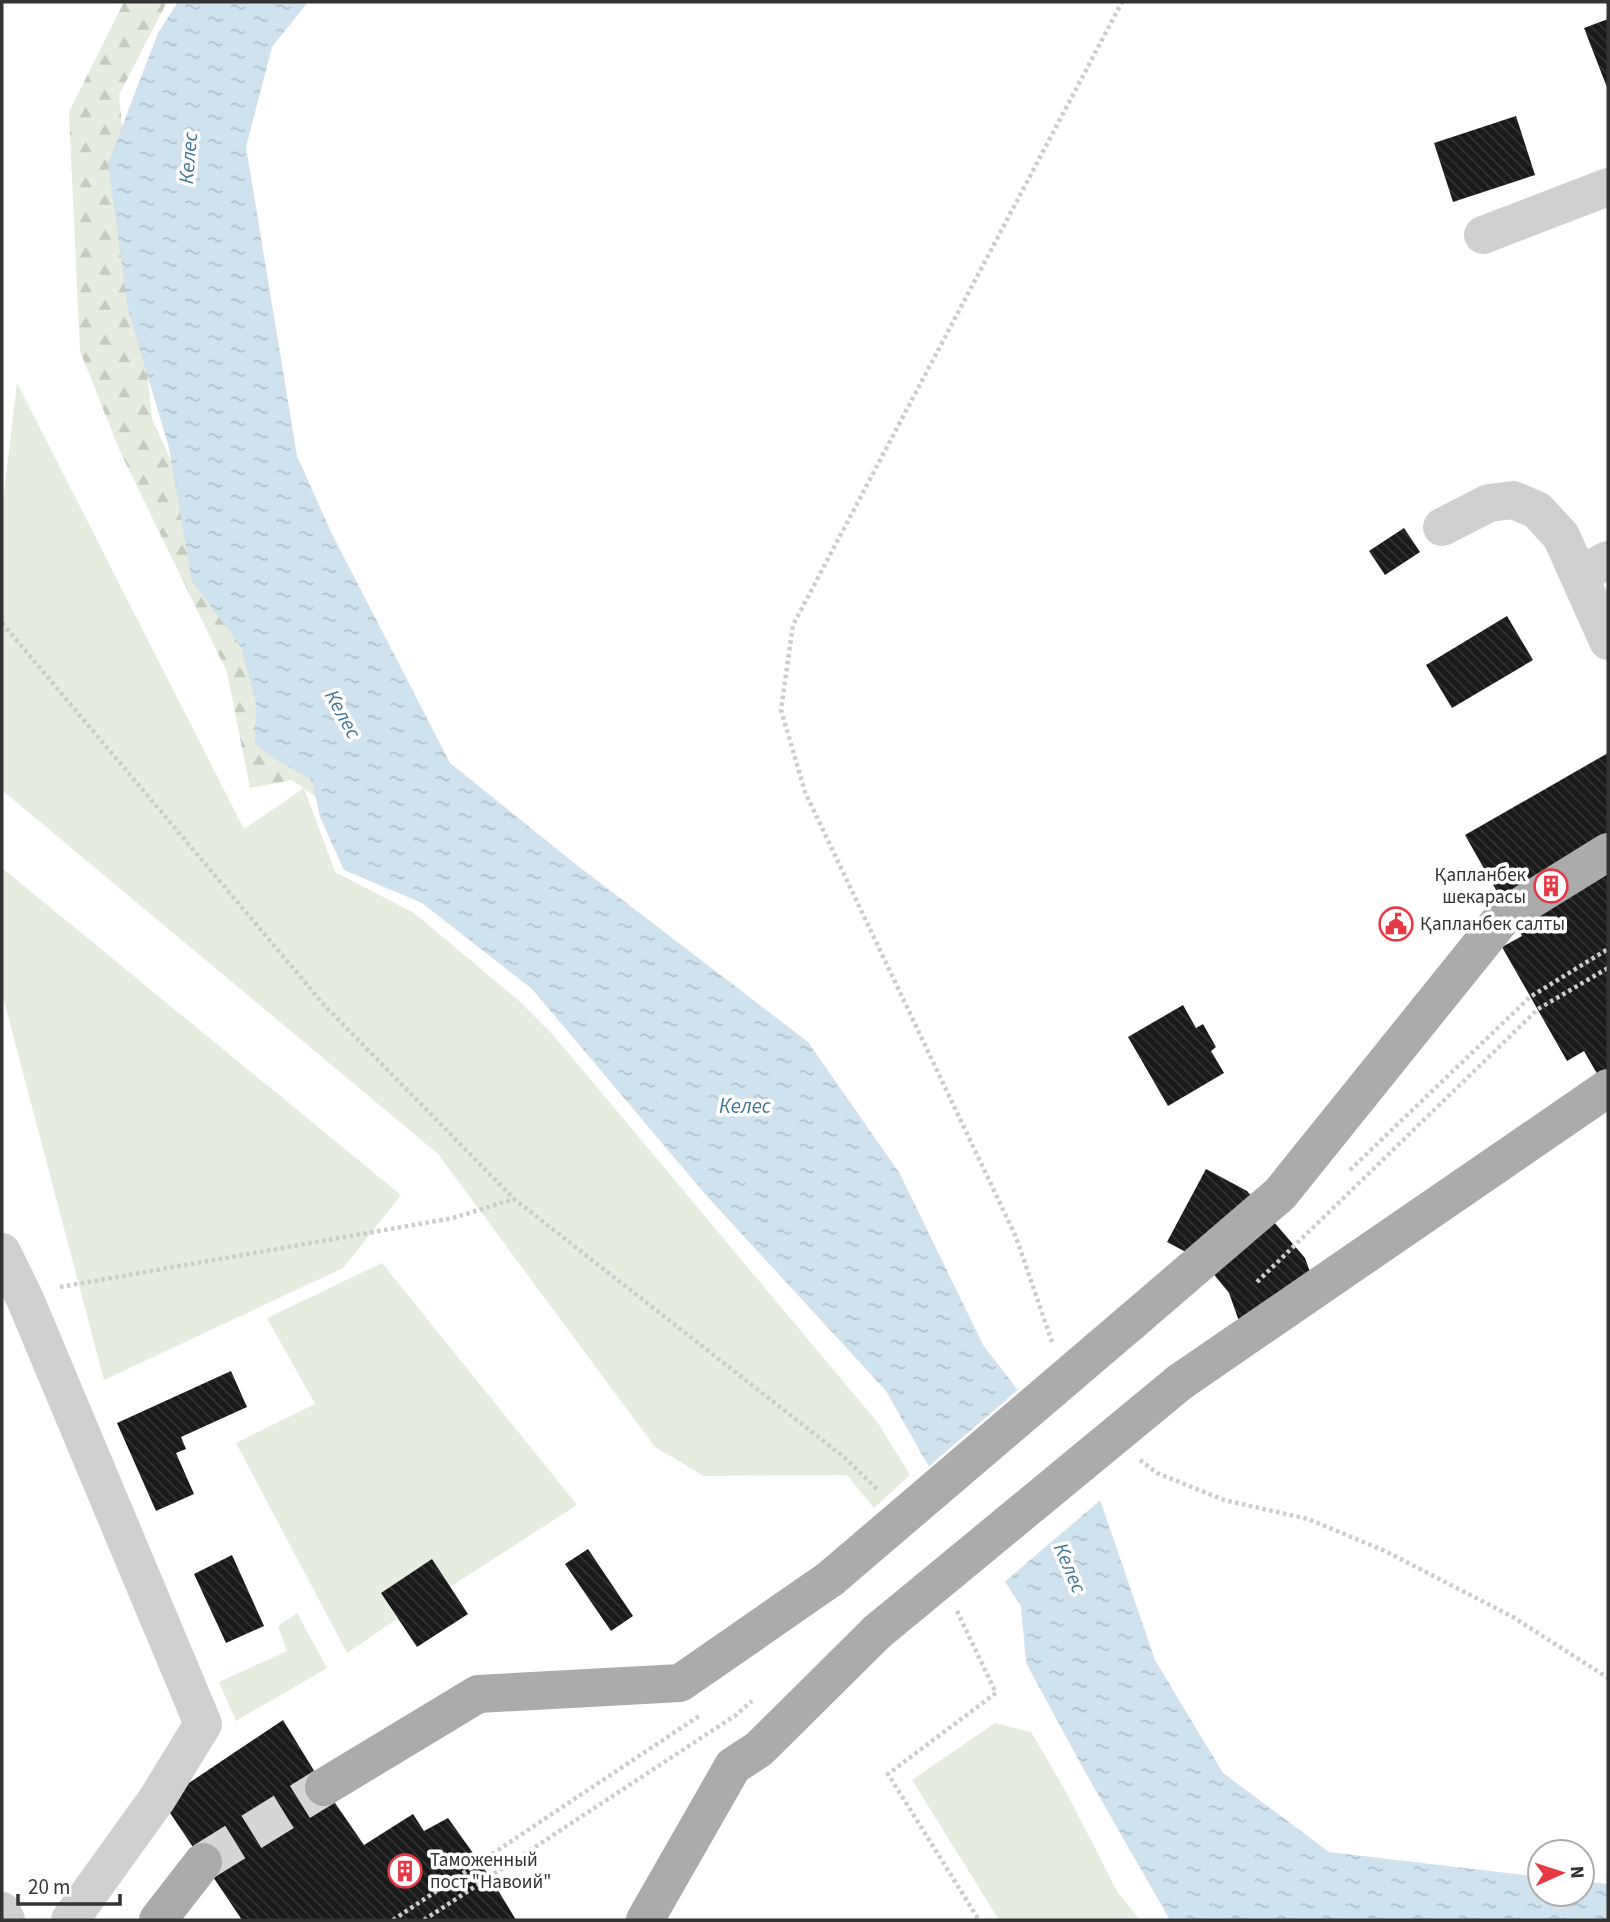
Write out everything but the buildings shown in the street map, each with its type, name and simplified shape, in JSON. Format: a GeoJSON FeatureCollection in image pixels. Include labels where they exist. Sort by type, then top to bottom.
{"type":"FeatureCollection","features":[{"type":"Feature","properties":{"kind":"main road"},"geometry":{"type":"LineString","coordinates":[[324,1787],[478,1694],[680,1683],[830,1579],[1280,1194],[1503,917],[1608,852]]}},
{"type":"Feature","properties":{"kind":"main road"},"geometry":{"type":"LineString","coordinates":[[645,1920],[733,1766],[759,1749],[877,1632],[1180,1382],[1608,1088]]}},
{"type":"Feature","properties":{"kind":"main road"},"geometry":{"type":"LineString","coordinates":[[158,1920],[203,1862]]}},
{"type":"Feature","properties":{"kind":"street"},"geometry":{"type":"LineString","coordinates":[[1483,235],[1608,187]]}},
{"type":"Feature","properties":{"kind":"street"},"geometry":{"type":"LineString","coordinates":[[1442,527],[1489,503],[1513,500],[1536,510],[1593,568],[1608,641]]}},
{"type":"Feature","properties":{"kind":"street"},"geometry":{"type":"LineString","coordinates":[[2,1252],[25,1298],[202,1724],[157,1798],[70,1920]]}},
{"type":"Feature","properties":{"kind":"street"},"geometry":{"type":"LineString","coordinates":[[2,1911],[6,1920]]}},
{"type":"Feature","properties":{"kind":"path"},"geometry":{"type":"LineString","coordinates":[[1053,1345],[1016,1237],[805,792],[781,710],[793,625],[1122,2]]}},
{"type":"Feature","properties":{"kind":"path"},"geometry":{"type":"LineString","coordinates":[[2,623],[325,1006],[514,1199],[844,1457],[880,1492]]}},
{"type":"Feature","properties":{"kind":"path"},"geometry":{"type":"LineString","coordinates":[[1530,997],[1608,949]]}},
{"type":"Feature","properties":{"kind":"path"},"geometry":{"type":"LineString","coordinates":[[1256,1282],[1538,1009],[1608,968]]}},
{"type":"Feature","properties":{"kind":"path"},"geometry":{"type":"LineString","coordinates":[[25,1298],[59,1287],[453,1218],[514,1199]]}},
{"type":"Feature","properties":{"kind":"path"},"geometry":{"type":"LineString","coordinates":[[1143,1464],[1157,1473],[1224,1500],[1308,1519],[1385,1551],[1513,1617],[1608,1678]]}},
{"type":"Feature","properties":{"kind":"path"},"geometry":{"type":"LineString","coordinates":[[962,1619],[996,1693],[888,1774],[979,1920]]}},
{"type":"Feature","properties":{"kind":"path"},"geometry":{"type":"LineString","coordinates":[[424,1920],[736,1715],[756,1697]]}},
{"type":"Feature","properties":{"kind":"path"},"geometry":{"type":"LineString","coordinates":[[393,1920],[708,1709]]}},
{"type":"Feature","properties":{"kind":"green space"},"geometry":{"type":"Polygon","coordinates":[[[124,2],[167,2],[119,95],[152,419],[274,683],[346,818],[292,780],[250,788],[227,672],[119,449],[80,351],[69,112],[124,2]]]}},
{"type":"Feature","properties":{"kind":"green space"},"geometry":{"type":"Polygon","coordinates":[[[17,383],[244,829],[304,788],[335,872],[414,913],[517,999],[554,1036],[878,1423],[910,1475],[874,1508],[847,1475],[704,1476],[655,1447],[438,1154],[2,790],[2,510],[17,383]]]}},
{"type":"Feature","properties":{"kind":"green space"},"geometry":{"type":"Polygon","coordinates":[[[2,868],[401,1195],[343,1268],[104,1380],[2,993],[2,868]]]}},
{"type":"Feature","properties":{"kind":"green space"},"geometry":{"type":"Polygon","coordinates":[[[382,1263],[577,1505],[450,1587],[431,1560],[381,1593],[397,1619],[347,1653],[236,1443],[315,1404],[267,1318],[382,1263]]]}},
{"type":"Feature","properties":{"kind":"green space"},"geometry":{"type":"Polygon","coordinates":[[[297,1613],[327,1668],[236,1721],[219,1682],[287,1651],[278,1626],[297,1613]]]}},
{"type":"Feature","properties":{"kind":"green space"},"geometry":{"type":"Polygon","coordinates":[[[995,1723],[1031,1732],[1065,1790],[1118,1893],[1140,1920],[999,1920],[912,1780],[995,1723]]]}},
{"type":"Feature","properties":{"kind":"water","name":"Келес"},"geometry":{"type":"Polygon","coordinates":[[[178,2],[308,2],[272,47],[246,147],[297,456],[331,532],[450,763],[578,866],[808,1042],[900,1174],[983,1345],[1098,1494],[1155,1660],[1223,1773],[1329,1852],[1526,1875],[1526,1908],[1596,1908],[1596,1883],[1608,1884],[1608,1920],[1170,1920],[1026,1663],[1021,1606],[925,1460],[886,1391],[705,1194],[532,989],[422,903],[344,870],[320,817],[312,780],[255,745],[256,704],[241,647],[192,581],[169,448],[128,310],[108,163],[158,33],[178,2]]]}},
{"type":"Feature","properties":{"kind":"pier"},"geometry":{"type":"Polygon","coordinates":[[[1020,1388],[1103,1498],[1002,1584],[926,1469],[1020,1388]]]}},
{"type":"Feature","properties":{"kind":"tunnel"},"geometry":{"type":"LineString","coordinates":[[203,1862],[324,1787]]}},
{"type":"Feature","properties":{"kind":"place","name":"Қапланбек шекарасы"},"geometry":{"type":"Point","coordinates":[1551,886]}},
{"type":"Feature","properties":{"kind":"place","name":"Қапланбек салты"},"geometry":{"type":"Point","coordinates":[1396,924]}},
{"type":"Feature","properties":{"kind":"place","name":"Таможенный пост \"Навоий\""},"geometry":{"type":"Point","coordinates":[405,1871]}}]}
